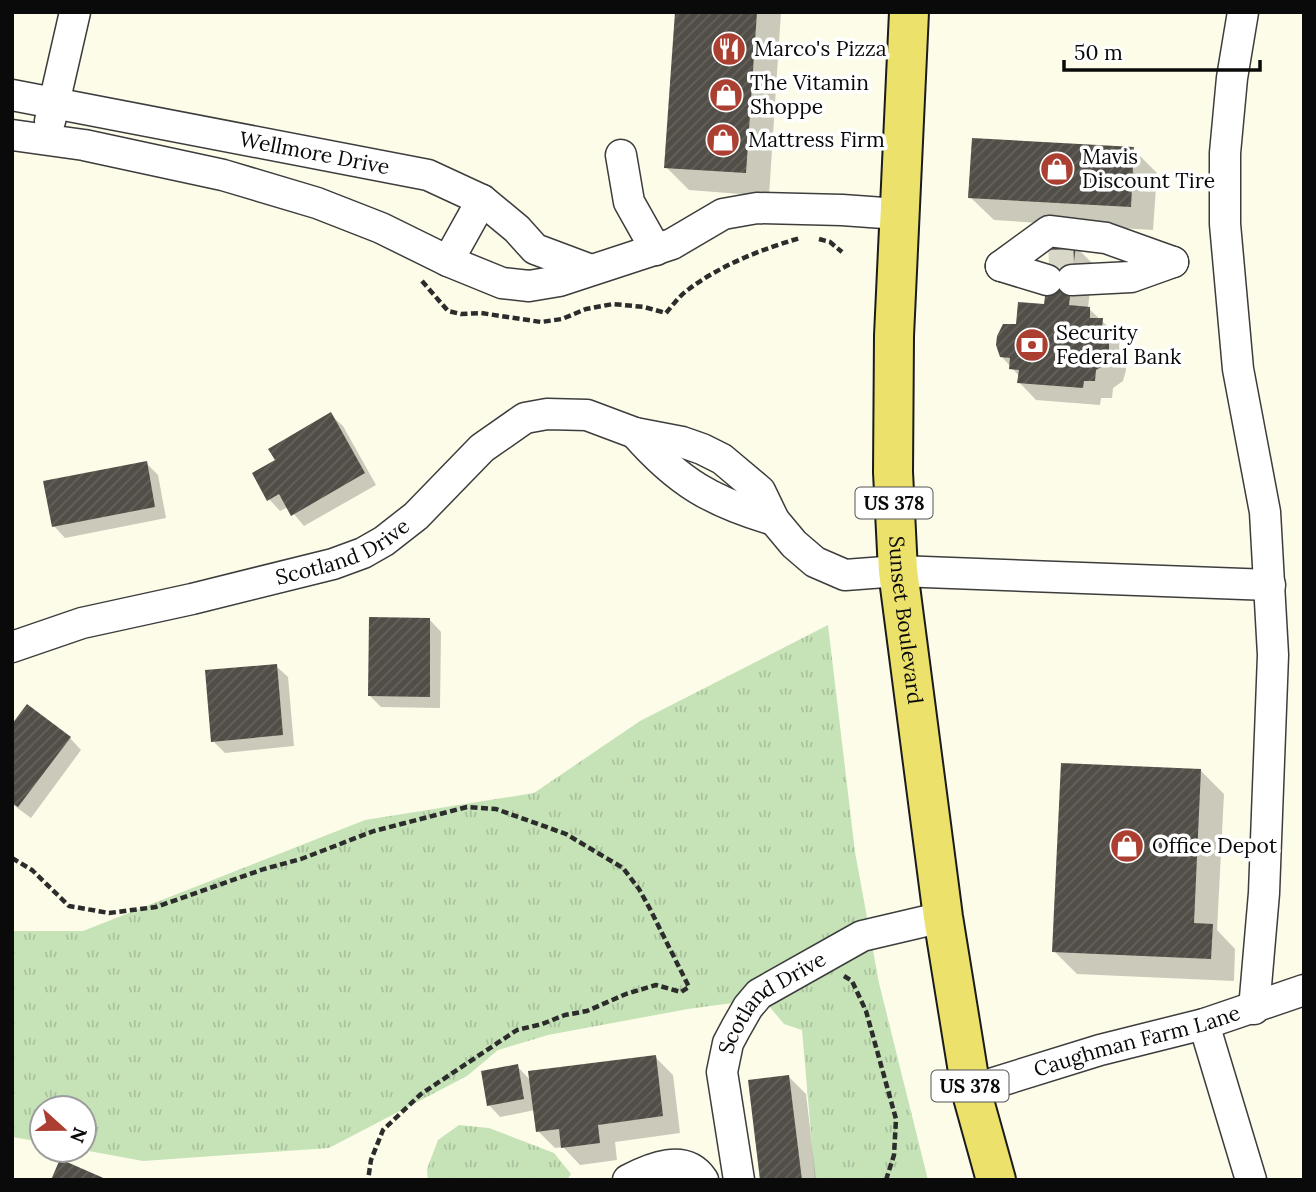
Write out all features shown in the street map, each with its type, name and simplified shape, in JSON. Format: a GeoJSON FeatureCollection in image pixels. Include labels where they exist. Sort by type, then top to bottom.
{"type":"FeatureCollection","features":[{"type":"Feature","properties":{"kind":"main road","name":"Sunset Boulevard"},"geometry":{"type":"LineString","coordinates":[[909,12],[894,336],[893,472],[898,571],[943,917],[971,1090],[996,1180]]}},
{"type":"Feature","properties":{"kind":"street"},"geometry":{"type":"LineString","coordinates":[[46,139],[75,12]]}},
{"type":"Feature","properties":{"kind":"street"},"geometry":{"type":"LineString","coordinates":[[1243,12],[1231,78],[1225,153],[1225,224],[1238,369],[1265,512],[1273,655],[1264,893],[1254,1009]]}},
{"type":"Feature","properties":{"kind":"street","name":"Wellmore Drive"},"geometry":{"type":"LineString","coordinates":[[12,95],[428,175],[482,200],[517,229],[535,249],[592,270]]}},
{"type":"Feature","properties":{"kind":"street","name":"Wellmore Drive"},"geometry":{"type":"LineString","coordinates":[[12,135],[84,145],[223,175],[317,203],[381,228],[448,261],[502,283],[529,286],[559,281],[656,250],[673,244],[723,215],[757,208],[898,214]]}},
{"type":"Feature","properties":{"kind":"street"},"geometry":{"type":"LineString","coordinates":[[621,155],[629,202],[656,250]]}},
{"type":"Feature","properties":{"kind":"street"},"geometry":{"type":"LineString","coordinates":[[448,261],[482,200]]}},
{"type":"Feature","properties":{"kind":"street"},"geometry":{"type":"LineString","coordinates":[[1049,231],[1107,238],[1173,262],[1001,266],[1049,231]]}},
{"type":"Feature","properties":{"kind":"street","name":"Scotland Drive"},"geometry":{"type":"LineString","coordinates":[[12,647],[82,623],[192,600],[333,564],[363,553],[384,541],[416,516],[482,448],[525,418],[547,414],[587,415],[635,433],[682,442],[722,459],[760,491],[774,520],[794,544],[815,562],[845,575],[898,571],[1270,585]]}},
{"type":"Feature","properties":{"kind":"street","name":"Scotland Drive"},"geometry":{"type":"LineString","coordinates":[[739,1180],[722,1072],[728,1044],[747,1007],[759,994],[862,936],[943,917]]}},
{"type":"Feature","properties":{"kind":"street","name":"Caughman Farm Lane"},"geometry":{"type":"LineString","coordinates":[[971,1090],[1100,1050],[1254,1009],[1304,990]]}},
{"type":"Feature","properties":{"kind":"street"},"geometry":{"type":"LineString","coordinates":[[1204,1024],[1251,1180]]}},
{"type":"Feature","properties":{"kind":"street"},"geometry":{"type":"LineString","coordinates":[[628,1180],[664,1165],[688,1167],[703,1180]]}},
{"type":"Feature","properties":{"kind":"path"},"geometry":{"type":"LineString","coordinates":[[12,858],[32,870],[69,906],[108,913],[156,907],[264,869],[301,859],[374,831],[467,807],[496,809],[566,834],[623,868],[645,899],[690,988],[681,992],[656,985],[626,994],[587,1011],[517,1030],[421,1094],[383,1130],[371,1160],[368,1180]]}},
{"type":"Feature","properties":{"kind":"path"},"geometry":{"type":"LineString","coordinates":[[836,972],[852,981],[866,1011],[896,1119],[894,1155],[886,1180]]}},
{"type":"Feature","properties":{"kind":"green space"},"geometry":{"type":"Polygon","coordinates":[[[828,625],[855,852],[879,983],[928,1180],[815,1180],[802,1030],[784,1024],[763,999],[688,1009],[548,1035],[498,1050],[467,1076],[329,1148],[143,1161],[98,1153],[98,1094],[28,1094],[28,1140],[12,1137],[12,931],[83,931],[365,820],[534,793],[640,721],[828,625]]]}},
{"type":"Feature","properties":{"kind":"green space"},"geometry":{"type":"Polygon","coordinates":[[[459,1125],[489,1128],[554,1153],[571,1174],[567,1180],[428,1180],[427,1169],[438,1140],[459,1125]]]}},
{"type":"Feature","properties":{"kind":"building"},"geometry":{"type":"Polygon","coordinates":[[[675,12],[757,12],[746,173],[664,168],[675,12]]]}},
{"type":"Feature","properties":{"kind":"building"},"geometry":{"type":"Polygon","coordinates":[[[972,138],[1134,147],[1131,207],[968,198],[972,138]]]}},
{"type":"Feature","properties":{"kind":"building"},"geometry":{"type":"Polygon","coordinates":[[[1052,243],[1076,245],[1069,305],[1090,307],[1090,318],[1103,318],[1102,328],[1109,336],[1106,364],[1096,370],[1095,381],[1084,381],[1083,388],[1017,383],[1019,370],[1009,369],[1010,358],[1000,357],[996,345],[1003,324],[1016,324],[1018,302],[1044,304],[1052,243]]]}},
{"type":"Feature","properties":{"kind":"building"},"geometry":{"type":"Polygon","coordinates":[[[331,412],[365,473],[291,516],[279,494],[267,501],[252,473],[275,460],[268,449],[331,412]]]}},
{"type":"Feature","properties":{"kind":"building"},"geometry":{"type":"Polygon","coordinates":[[[147,461],[155,507],[52,527],[43,481],[147,461]]]}},
{"type":"Feature","properties":{"kind":"building"},"geometry":{"type":"Polygon","coordinates":[[[369,617],[430,618],[430,697],[368,696],[369,617]]]}},
{"type":"Feature","properties":{"kind":"building"},"geometry":{"type":"Polygon","coordinates":[[[277,664],[283,735],[211,742],[205,670],[277,664]]]}},
{"type":"Feature","properties":{"kind":"building"},"geometry":{"type":"Polygon","coordinates":[[[27,704],[71,737],[18,807],[12,803],[12,724],[27,704]]]}},
{"type":"Feature","properties":{"kind":"building","name":"Office Depot"},"geometry":{"type":"Polygon","coordinates":[[[1061,763],[1201,769],[1194,923],[1213,924],[1211,959],[1052,952],[1061,763]]]}},
{"type":"Feature","properties":{"kind":"building"},"geometry":{"type":"Polygon","coordinates":[[[656,1055],[663,1116],[598,1125],[600,1143],[561,1148],[559,1129],[536,1132],[528,1071],[656,1055]]]}},
{"type":"Feature","properties":{"kind":"building"},"geometry":{"type":"Polygon","coordinates":[[[518,1064],[524,1099],[487,1106],[481,1071],[518,1064]]]}},
{"type":"Feature","properties":{"kind":"building"},"geometry":{"type":"Polygon","coordinates":[[[789,1075],[802,1180],[760,1180],[748,1080],[789,1075]]]}},
{"type":"Feature","properties":{"kind":"building"},"geometry":{"type":"Polygon","coordinates":[[[58,1164],[71,1164],[108,1180],[51,1180],[58,1164]]]}},
{"type":"Feature","properties":{"kind":"tunnel"},"geometry":{"type":"LineString","coordinates":[[1049,265],[1074,264]]}},
{"type":"Feature","properties":{"kind":"place","name":"Marco's Pizza"},"geometry":{"type":"Point","coordinates":[729,49]}},
{"type":"Feature","properties":{"kind":"place","name":"The Vitamin Shoppe"},"geometry":{"type":"Point","coordinates":[726,95]}},
{"type":"Feature","properties":{"kind":"place","name":"Mattress Firm"},"geometry":{"type":"Point","coordinates":[723,140]}},
{"type":"Feature","properties":{"kind":"place","name":"Mavis Discount Tire"},"geometry":{"type":"Point","coordinates":[1057,169]}},
{"type":"Feature","properties":{"kind":"place","name":"Security Federal Bank"},"geometry":{"type":"Point","coordinates":[1032,345]}},
{"type":"Feature","properties":{"kind":"place","name":"Office Depot"},"geometry":{"type":"Point","coordinates":[1127,846]}}]}
